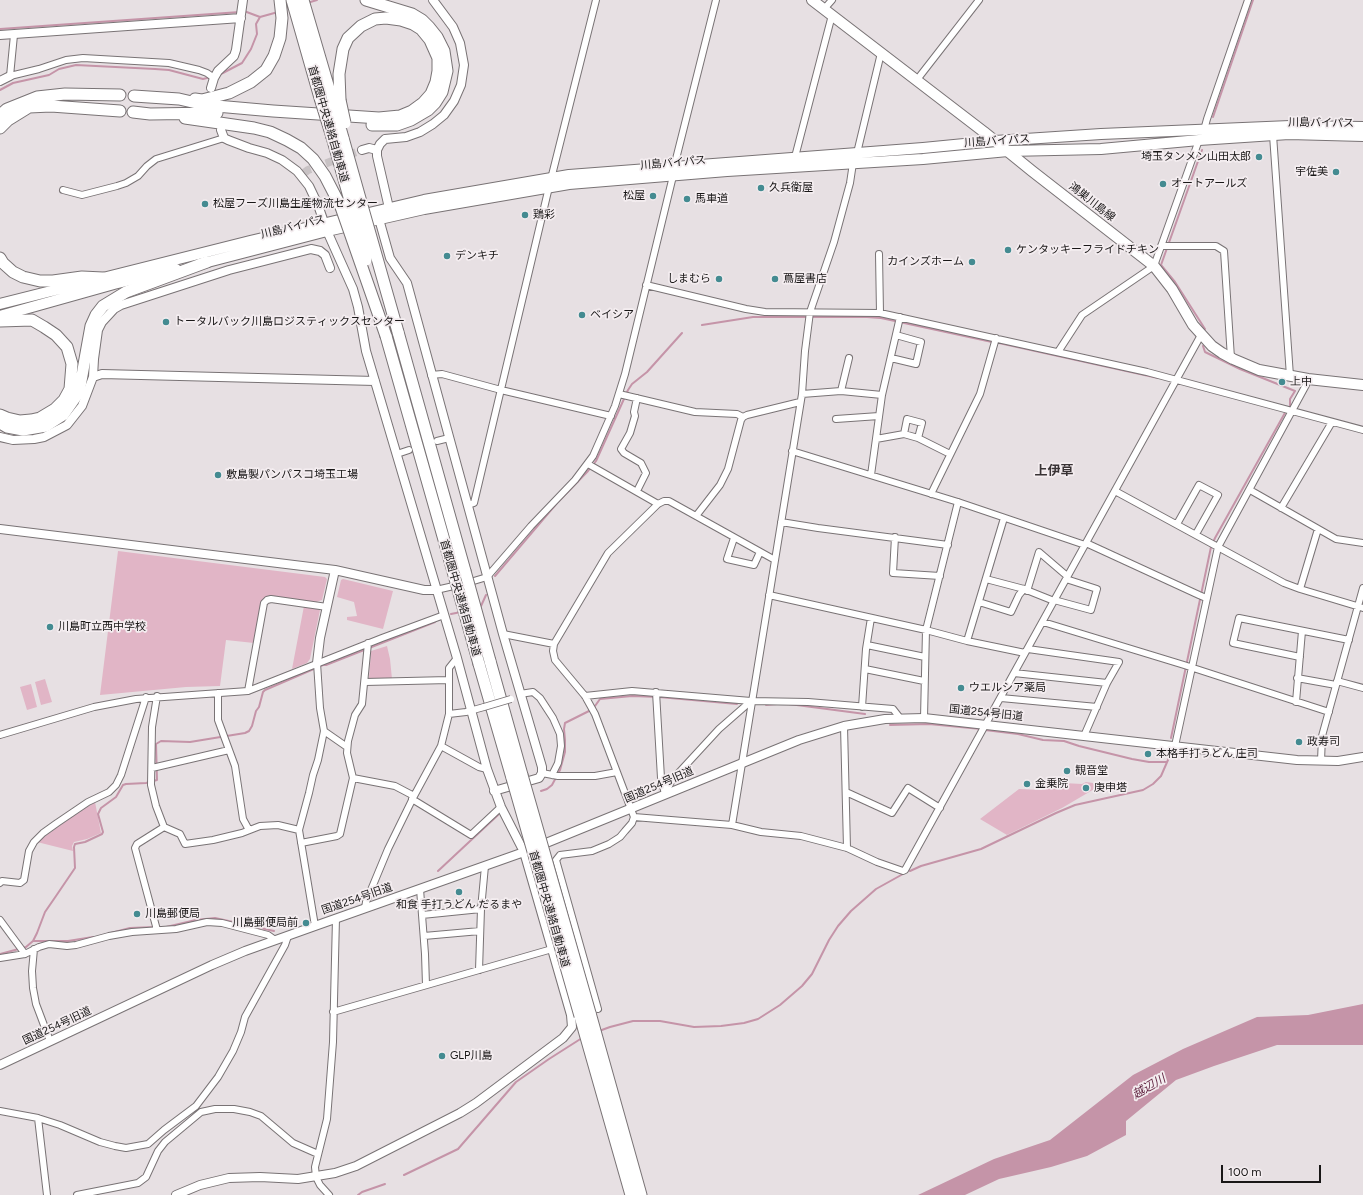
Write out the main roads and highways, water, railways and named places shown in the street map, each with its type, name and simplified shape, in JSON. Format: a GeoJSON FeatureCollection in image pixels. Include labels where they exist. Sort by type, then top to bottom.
{"type":"FeatureCollection","features":[{"type":"Feature","properties":{"kind":"highway"},"geometry":{"type":"LineString","coordinates":[[134,96],[202,100],[230,93],[251,82],[266,70],[274,56],[280,38],[282,18],[280,0]]}},
{"type":"Feature","properties":{"kind":"highway"},"geometry":{"type":"LineString","coordinates":[[150,114],[206,113],[377,126],[397,125],[411,120],[428,110],[435,103],[442,92],[447,71],[444,51],[437,37],[429,26],[422,20],[412,14],[366,0]]}},
{"type":"Feature","properties":{"kind":"highway","name":"首都圏中央連絡自動車道"},"geometry":{"type":"LineString","coordinates":[[298,5],[331,99],[386,336],[454,575],[485,663]]}},
{"type":"Feature","properties":{"kind":"highway"},"geometry":{"type":"LineString","coordinates":[[179,99],[205,106],[281,112],[379,118],[400,116],[412,111],[423,103],[431,94],[436,82],[438,71],[438,58],[430,40],[421,29],[413,24],[401,20],[386,18],[375,19],[361,26],[348,38],[343,49],[331,99],[341,138],[355,203]]}},
{"type":"Feature","properties":{"kind":"highway"},"geometry":{"type":"LineString","coordinates":[[0,115],[7,108],[37,97],[65,94],[120,95]]}},
{"type":"Feature","properties":{"kind":"highway"},"geometry":{"type":"LineString","coordinates":[[0,128],[8,120],[29,108],[51,106],[120,111]]}},
{"type":"Feature","properties":{"kind":"highway"},"geometry":{"type":"LineString","coordinates":[[133,112],[254,128],[270,132],[301,148],[313,158],[325,176],[355,203]]}},
{"type":"Feature","properties":{"kind":"highway","name":"首都圏中央連絡自動車道"},"geometry":{"type":"LineString","coordinates":[[355,203],[387,294],[465,571],[485,663],[630,1195]]}},
{"type":"Feature","properties":{"kind":"highway"},"geometry":{"type":"LineString","coordinates":[[0,258],[3,263],[23,277],[53,281],[82,278],[103,278]]}},
{"type":"Feature","properties":{"kind":"highway"},"geometry":{"type":"LineString","coordinates":[[0,423],[7,427],[23,430],[46,426],[63,415],[79,392],[91,326],[96,315],[103,306],[126,292],[207,262]]}},
{"type":"Feature","properties":{"kind":"highway"},"geometry":{"type":"LineString","coordinates":[[0,321],[32,320],[44,326],[56,335],[67,347],[72,364],[70,389],[64,400],[55,409],[40,418],[31,420],[20,421],[0,415]]}},
{"type":"Feature","properties":{"kind":"highway","name":"首都圏中央連絡自動車道"},"geometry":{"type":"LineString","coordinates":[[517,777],[641,1195]]}},
{"type":"Feature","properties":{"kind":"main road","name":"鴻巣川島線"},"geometry":{"type":"LineString","coordinates":[[812,0],[1154,266],[1172,289],[1193,325],[1212,346],[1230,358],[1259,370],[1308,379],[1363,385]]}},
{"type":"Feature","properties":{"kind":"main road","name":"川島バイパス"},"geometry":{"type":"LineString","coordinates":[[674,171],[795,157],[1102,134],[1290,126],[1363,127]]}},
{"type":"Feature","properties":{"kind":"main road","name":"川島バイパス"},"geometry":{"type":"LineString","coordinates":[[0,304],[103,278],[326,227],[379,219],[424,208],[551,183],[569,175],[853,163],[923,159],[1008,151],[1101,149],[1198,140],[1289,134],[1363,136]]}},
{"type":"Feature","properties":{"kind":"main road","name":"川島バイパス"},"geometry":{"type":"LineString","coordinates":[[0,316],[114,284],[207,262],[389,208],[424,200],[551,183]]}},
{"type":"Feature","properties":{"kind":"water","name":"越辺川"},"geometry":{"type":"Polygon","coordinates":[[[1363,1004],[1363,1045],[1277,1045],[1214,1066],[1176,1080],[1126,1121],[1126,1135],[1087,1156],[1051,1167],[999,1179],[965,1195],[918,1195],[994,1159],[1050,1140],[1133,1075],[1183,1049],[1257,1017],[1308,1015],[1363,1004]]]}},
{"type":"Feature","properties":{"kind":"waterway"},"geometry":{"type":"LineString","coordinates":[[307,3],[317,0]]}},
{"type":"Feature","properties":{"kind":"waterway"},"geometry":{"type":"LineString","coordinates":[[1213,117],[1253,0]]}},
{"type":"Feature","properties":{"kind":"waterway"},"geometry":{"type":"LineString","coordinates":[[244,11],[260,17],[278,12]]}},
{"type":"Feature","properties":{"kind":"waterway"},"geometry":{"type":"LineString","coordinates":[[0,29],[240,12]]}},
{"type":"Feature","properties":{"kind":"waterway"},"geometry":{"type":"LineString","coordinates":[[219,75],[242,63],[251,49],[257,34],[256,24],[260,17]]}},
{"type":"Feature","properties":{"kind":"waterway"},"geometry":{"type":"LineString","coordinates":[[0,90],[13,83],[49,75],[59,69],[76,65],[169,70],[203,79],[211,77]]}},
{"type":"Feature","properties":{"kind":"waterway"},"geometry":{"type":"LineString","coordinates":[[1202,150],[1161,265],[1175,282],[1205,329]]}},
{"type":"Feature","properties":{"kind":"waterway"},"geometry":{"type":"LineString","coordinates":[[702,325],[753,317],[867,317],[881,318],[992,342]]}},
{"type":"Feature","properties":{"kind":"waterway"},"geometry":{"type":"LineString","coordinates":[[495,576],[557,503],[596,461],[632,384],[647,372],[682,333]]}},
{"type":"Feature","properties":{"kind":"waterway"},"geometry":{"type":"LineString","coordinates":[[999,343],[1158,378]]}},
{"type":"Feature","properties":{"kind":"waterway"},"geometry":{"type":"LineString","coordinates":[[1203,346],[1205,352],[1240,369],[1295,391],[1290,399],[1289,408]]}},
{"type":"Feature","properties":{"kind":"waterway"},"geometry":{"type":"LineString","coordinates":[[1171,738],[1211,547],[1286,411]]}},
{"type":"Feature","properties":{"kind":"waterway"},"geometry":{"type":"LineString","coordinates":[[478,607],[481,606],[486,595]]}},
{"type":"Feature","properties":{"kind":"waterway"},"geometry":{"type":"LineString","coordinates":[[451,614],[461,612]]}},
{"type":"Feature","properties":{"kind":"waterway"},"geometry":{"type":"LineString","coordinates":[[33,941],[45,912],[75,868],[75,844],[85,842],[102,834],[103,832],[98,814],[101,808],[116,797],[123,785],[146,783],[157,780],[156,744],[161,741],[190,742],[245,733],[249,731],[252,726],[256,711],[265,690],[323,665],[435,622]]}},
{"type":"Feature","properties":{"kind":"waterway"},"geometry":{"type":"LineString","coordinates":[[595,706],[600,699],[632,696],[737,704]]}},
{"type":"Feature","properties":{"kind":"waterway"},"geometry":{"type":"LineString","coordinates":[[766,705],[777,704]]}},
{"type":"Feature","properties":{"kind":"waterway"},"geometry":{"type":"LineString","coordinates":[[789,704],[865,714]]}},
{"type":"Feature","properties":{"kind":"waterway"},"geometry":{"type":"LineString","coordinates":[[541,791],[552,785],[560,770],[565,752],[565,723],[589,711]]}},
{"type":"Feature","properties":{"kind":"waterway"},"geometry":{"type":"LineString","coordinates":[[890,725],[929,724],[981,729]]}},
{"type":"Feature","properties":{"kind":"waterway"},"geometry":{"type":"LineString","coordinates":[[985,730],[1018,734],[1043,740],[1064,741],[1132,759],[1149,762],[1166,762]]}},
{"type":"Feature","properties":{"kind":"waterway"},"geometry":{"type":"LineString","coordinates":[[910,871],[921,866],[981,849],[1075,805],[1143,790],[1153,784],[1161,776],[1171,753]]}},
{"type":"Feature","properties":{"kind":"waterway"},"geometry":{"type":"LineString","coordinates":[[438,871],[498,815]]}},
{"type":"Feature","properties":{"kind":"waterway"},"geometry":{"type":"LineString","coordinates":[[599,1031],[633,1021],[660,1021],[694,1027],[721,1026],[744,1023],[758,1019],[780,1005],[802,986],[812,974],[829,940],[838,926],[851,911],[876,889],[903,874]]}},
{"type":"Feature","properties":{"kind":"waterway"},"geometry":{"type":"LineString","coordinates":[[166,927],[196,920],[215,918],[274,931]]}},
{"type":"Feature","properties":{"kind":"waterway"},"geometry":{"type":"LineString","coordinates":[[107,934],[130,928],[155,927]]}},
{"type":"Feature","properties":{"kind":"waterway"},"geometry":{"type":"LineString","coordinates":[[0,954],[26,947],[33,941],[68,941],[93,937]]}},
{"type":"Feature","properties":{"kind":"waterway"},"geometry":{"type":"LineString","coordinates":[[404,1175],[458,1149],[516,1082],[582,1038]]}},
{"type":"Feature","properties":{"kind":"waterway"},"geometry":{"type":"LineString","coordinates":[[358,1195],[362,1192],[385,1184]]}},
{"type":"Feature","properties":{"kind":"tunnel"},"geometry":{"type":"LineString","coordinates":[[304,173],[308,170],[362,150]]}},
{"type":"Feature","properties":{"kind":"place","name":"埼玉タンメン山田太郎"},"geometry":{"type":"Point","coordinates":[1259,157]}},
{"type":"Feature","properties":{"kind":"place","name":"宇佐美"},"geometry":{"type":"Point","coordinates":[1336,172]}},
{"type":"Feature","properties":{"kind":"place","name":"オートアールズ"},"geometry":{"type":"Point","coordinates":[1163,184]}},
{"type":"Feature","properties":{"kind":"place","name":"久兵衛屋"},"geometry":{"type":"Point","coordinates":[761,188]}},
{"type":"Feature","properties":{"kind":"place","name":"松屋"},"geometry":{"type":"Point","coordinates":[653,196]}},
{"type":"Feature","properties":{"kind":"place","name":"馬車道"},"geometry":{"type":"Point","coordinates":[687,199]}},
{"type":"Feature","properties":{"kind":"place","name":"松屋フーズ川島生産物流センター"},"geometry":{"type":"Point","coordinates":[205,204]}},
{"type":"Feature","properties":{"kind":"place","name":"鶏彩"},"geometry":{"type":"Point","coordinates":[525,215]}},
{"type":"Feature","properties":{"kind":"place","name":"ケンタッキーフライドチキン"},"geometry":{"type":"Point","coordinates":[1008,250]}},
{"type":"Feature","properties":{"kind":"place","name":"デンキチ"},"geometry":{"type":"Point","coordinates":[447,256]}},
{"type":"Feature","properties":{"kind":"place","name":"カインズホーム"},"geometry":{"type":"Point","coordinates":[972,262]}},
{"type":"Feature","properties":{"kind":"place","name":"しまむら"},"geometry":{"type":"Point","coordinates":[719,279]}},
{"type":"Feature","properties":{"kind":"place","name":"蔦屋書店"},"geometry":{"type":"Point","coordinates":[775,279]}},
{"type":"Feature","properties":{"kind":"place","name":"ベイシア"},"geometry":{"type":"Point","coordinates":[582,315]}},
{"type":"Feature","properties":{"kind":"place","name":"トータルバック川島ロジスティックスセンター"},"geometry":{"type":"Point","coordinates":[166,322]}},
{"type":"Feature","properties":{"kind":"place","name":"上中"},"geometry":{"type":"Point","coordinates":[1282,382]}},
{"type":"Feature","properties":{"kind":"place","name":"敷島製パンパスコ埼玉工場"},"geometry":{"type":"Point","coordinates":[218,475]}},
{"type":"Feature","properties":{"kind":"place","name":"川島町立西中学校"},"geometry":{"type":"Point","coordinates":[50,627]}},
{"type":"Feature","properties":{"kind":"place","name":"ウエルシア薬局"},"geometry":{"type":"Point","coordinates":[961,688]}},
{"type":"Feature","properties":{"kind":"place","name":"政寿司"},"geometry":{"type":"Point","coordinates":[1299,742]}},
{"type":"Feature","properties":{"kind":"place","name":"本格手打うどん 庄司"},"geometry":{"type":"Point","coordinates":[1148,754]}},
{"type":"Feature","properties":{"kind":"place","name":"観音堂"},"geometry":{"type":"Point","coordinates":[1067,771]}},
{"type":"Feature","properties":{"kind":"place","name":"金乗院"},"geometry":{"type":"Point","coordinates":[1027,784]}},
{"type":"Feature","properties":{"kind":"place","name":"庚申塔"},"geometry":{"type":"Point","coordinates":[1086,788]}},
{"type":"Feature","properties":{"kind":"place","name":"和食 手打うどん だるまや"},"geometry":{"type":"Point","coordinates":[459,892]}},
{"type":"Feature","properties":{"kind":"place","name":"川島郵便局"},"geometry":{"type":"Point","coordinates":[137,914]}},
{"type":"Feature","properties":{"kind":"place","name":"川島郵便局前"},"geometry":{"type":"Point","coordinates":[306,923]}},
{"type":"Feature","properties":{"kind":"place","name":"GLP川島"},"geometry":{"type":"Point","coordinates":[442,1056]}},
{"type":"Feature","properties":{"kind":"district","name":"上伊草"},"geometry":{"type":"Point","coordinates":[1054,471]}}]}
